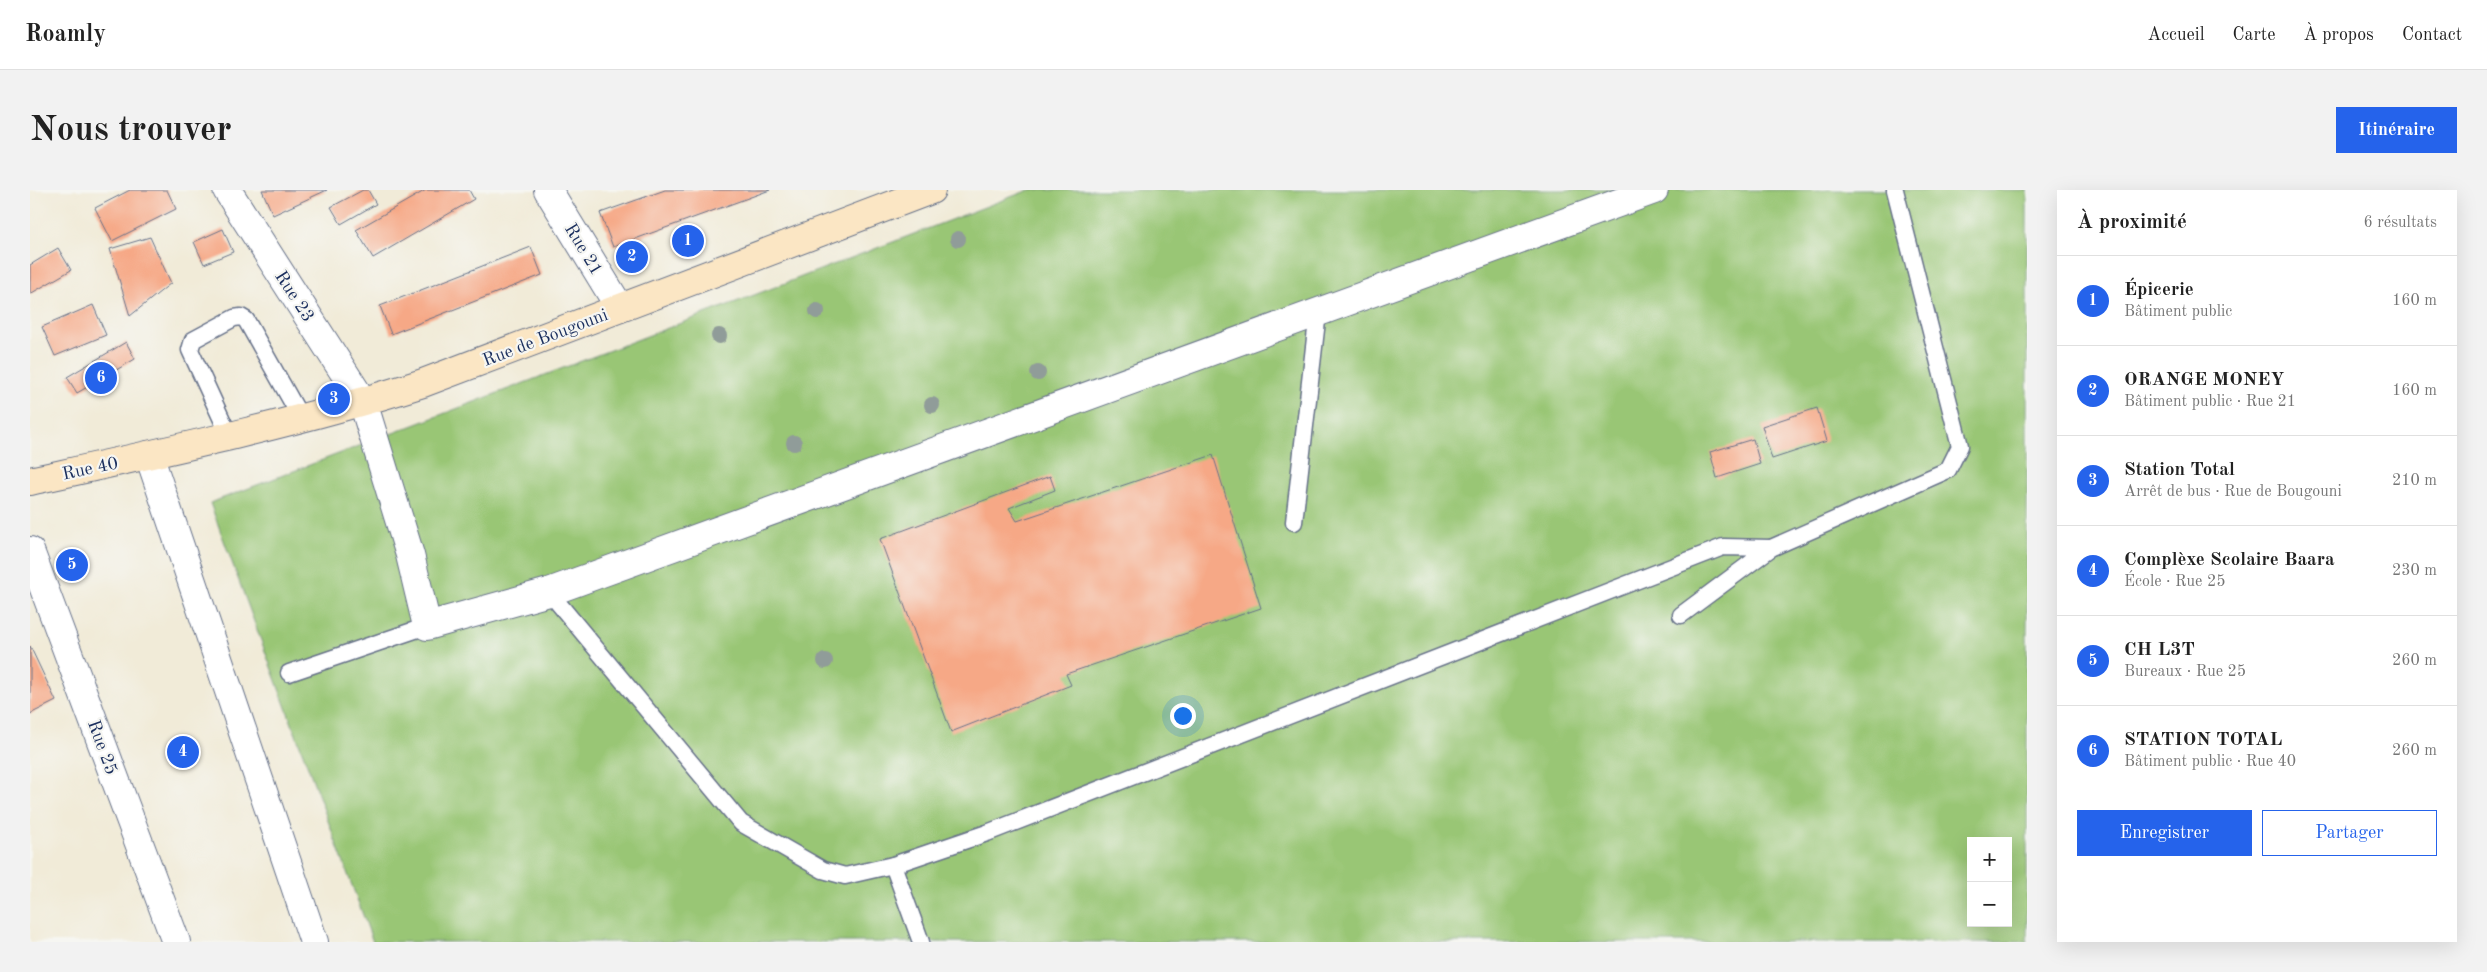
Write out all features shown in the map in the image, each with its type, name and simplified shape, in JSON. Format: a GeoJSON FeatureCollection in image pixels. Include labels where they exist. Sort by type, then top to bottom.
{"type":"FeatureCollection","features":[{"type":"Feature","properties":{"kind":"main road","name":"Rue de Bougouni"},"geometry":{"type":"LineString","coordinates":[[149,455],[363,402],[423,383],[932,190]]}},
{"type":"Feature","properties":{"kind":"main road","name":"Rue 40"},"geometry":{"type":"LineString","coordinates":[[30,480],[149,455]]}},
{"type":"Feature","properties":{"kind":"street","name":"Rue 23"},"geometry":{"type":"LineString","coordinates":[[227,190],[363,402],[410,555],[427,626]]}},
{"type":"Feature","properties":{"kind":"street","name":"Rue 21"},"geometry":{"type":"LineString","coordinates":[[548,190],[620,308]]}},
{"type":"Feature","properties":{"kind":"street"},"geometry":{"type":"LineString","coordinates":[[427,626],[549,592],[1654,190]]}},
{"type":"Feature","properties":{"kind":"street"},"geometry":{"type":"LineString","coordinates":[[149,455],[314,942]]}},
{"type":"Feature","properties":{"kind":"street","name":"Rue 25"},"geometry":{"type":"LineString","coordinates":[[30,551],[176,942]]}},
{"type":"Feature","properties":{"kind":"lane"},"geometry":{"type":"LineString","coordinates":[[1681,615],[1771,548],[1948,470],[1960,446],[1895,190]]}},
{"type":"Feature","properties":{"kind":"lane"},"geometry":{"type":"LineString","coordinates":[[1294,522],[1318,312]]}},
{"type":"Feature","properties":{"kind":"lane"},"geometry":{"type":"LineString","coordinates":[[229,435],[190,350],[190,346],[193,340],[234,318],[241,317],[246,320],[301,418]]}},
{"type":"Feature","properties":{"kind":"lane"},"geometry":{"type":"LineString","coordinates":[[549,592],[741,823],[823,870],[845,876],[893,865],[987,833],[1723,547],[1771,548]]}},
{"type":"Feature","properties":{"kind":"lane"},"geometry":{"type":"LineString","coordinates":[[289,673],[427,626]]}},
{"type":"Feature","properties":{"kind":"lane"},"geometry":{"type":"LineString","coordinates":[[893,865],[921,942]]}},
{"type":"Feature","properties":{"kind":"green space"},"geometry":{"type":"Polygon","coordinates":[[[1029,190],[2027,190],[2027,942],[373,942],[210,503],[1029,190]]]}},
{"type":"Feature","properties":{"kind":"building"},"geometry":{"type":"Polygon","coordinates":[[[130,190],[167,190],[176,209],[112,241],[95,208],[130,190]]]}},
{"type":"Feature","properties":{"kind":"building"},"geometry":{"type":"Polygon","coordinates":[[[262,190],[327,190],[273,215],[262,190]]]}},
{"type":"Feature","properties":{"kind":"building"},"geometry":{"type":"Polygon","coordinates":[[[363,190],[368,190],[376,204],[341,224],[331,207],[363,190]]]}},
{"type":"Feature","properties":{"kind":"building"},"geometry":{"type":"Polygon","coordinates":[[[426,190],[469,190],[474,199],[373,258],[356,230],[426,190]]]}},
{"type":"Feature","properties":{"kind":"building"},"geometry":{"type":"Polygon","coordinates":[[[665,190],[770,190],[613,247],[600,213],[665,190]]]}},
{"type":"Feature","properties":{"kind":"building"},"geometry":{"type":"Polygon","coordinates":[[[223,229],[233,252],[204,264],[194,242],[223,229]]]}},
{"type":"Feature","properties":{"kind":"building"},"geometry":{"type":"Polygon","coordinates":[[[150,237],[171,283],[130,316],[110,249],[150,237]]]}},
{"type":"Feature","properties":{"kind":"building"},"geometry":{"type":"Polygon","coordinates":[[[531,247],[542,275],[391,334],[380,306],[531,247]]]}},
{"type":"Feature","properties":{"kind":"building"},"geometry":{"type":"Polygon","coordinates":[[[58,248],[71,270],[30,294],[30,265],[58,248]]]}},
{"type":"Feature","properties":{"kind":"building"},"geometry":{"type":"Polygon","coordinates":[[[93,305],[106,335],[55,356],[42,327],[93,305]]]}},
{"type":"Feature","properties":{"kind":"building"},"geometry":{"type":"Polygon","coordinates":[[[126,342],[135,359],[77,393],[67,377],[126,342]]]}},
{"type":"Feature","properties":{"kind":"building"},"geometry":{"type":"Polygon","coordinates":[[[1817,408],[1827,441],[1772,459],[1762,426],[1817,408]]]}},
{"type":"Feature","properties":{"kind":"building"},"geometry":{"type":"Polygon","coordinates":[[[1753,439],[1760,464],[1717,478],[1710,452],[1753,439]]]}},
{"type":"Feature","properties":{"kind":"building"},"geometry":{"type":"Polygon","coordinates":[[[1213,455],[1261,608],[1066,674],[1071,685],[951,732],[880,539],[1050,476],[1055,490],[1009,508],[1017,521],[1213,455]]]}},
{"type":"Feature","properties":{"kind":"building"},"geometry":{"type":"Polygon","coordinates":[[[30,646],[56,701],[30,714],[30,646]]]}},
{"type":"Feature","properties":{"kind":"place","name":"Épicerie"},"geometry":{"type":"Point","coordinates":[688,241]}},
{"type":"Feature","properties":{"kind":"place","name":"ORANGE MONEY"},"geometry":{"type":"Point","coordinates":[632,257]}},
{"type":"Feature","properties":{"kind":"place","name":"STATION TOTAL"},"geometry":{"type":"Point","coordinates":[101,378]}},
{"type":"Feature","properties":{"kind":"place","name":"Station Total"},"geometry":{"type":"Point","coordinates":[334,399]}},
{"type":"Feature","properties":{"kind":"place","name":"CH L3T"},"geometry":{"type":"Point","coordinates":[72,565]}},
{"type":"Feature","properties":{"kind":"place","name":"Complèxe Scolaire Baara"},"geometry":{"type":"Point","coordinates":[183,752]}}]}
